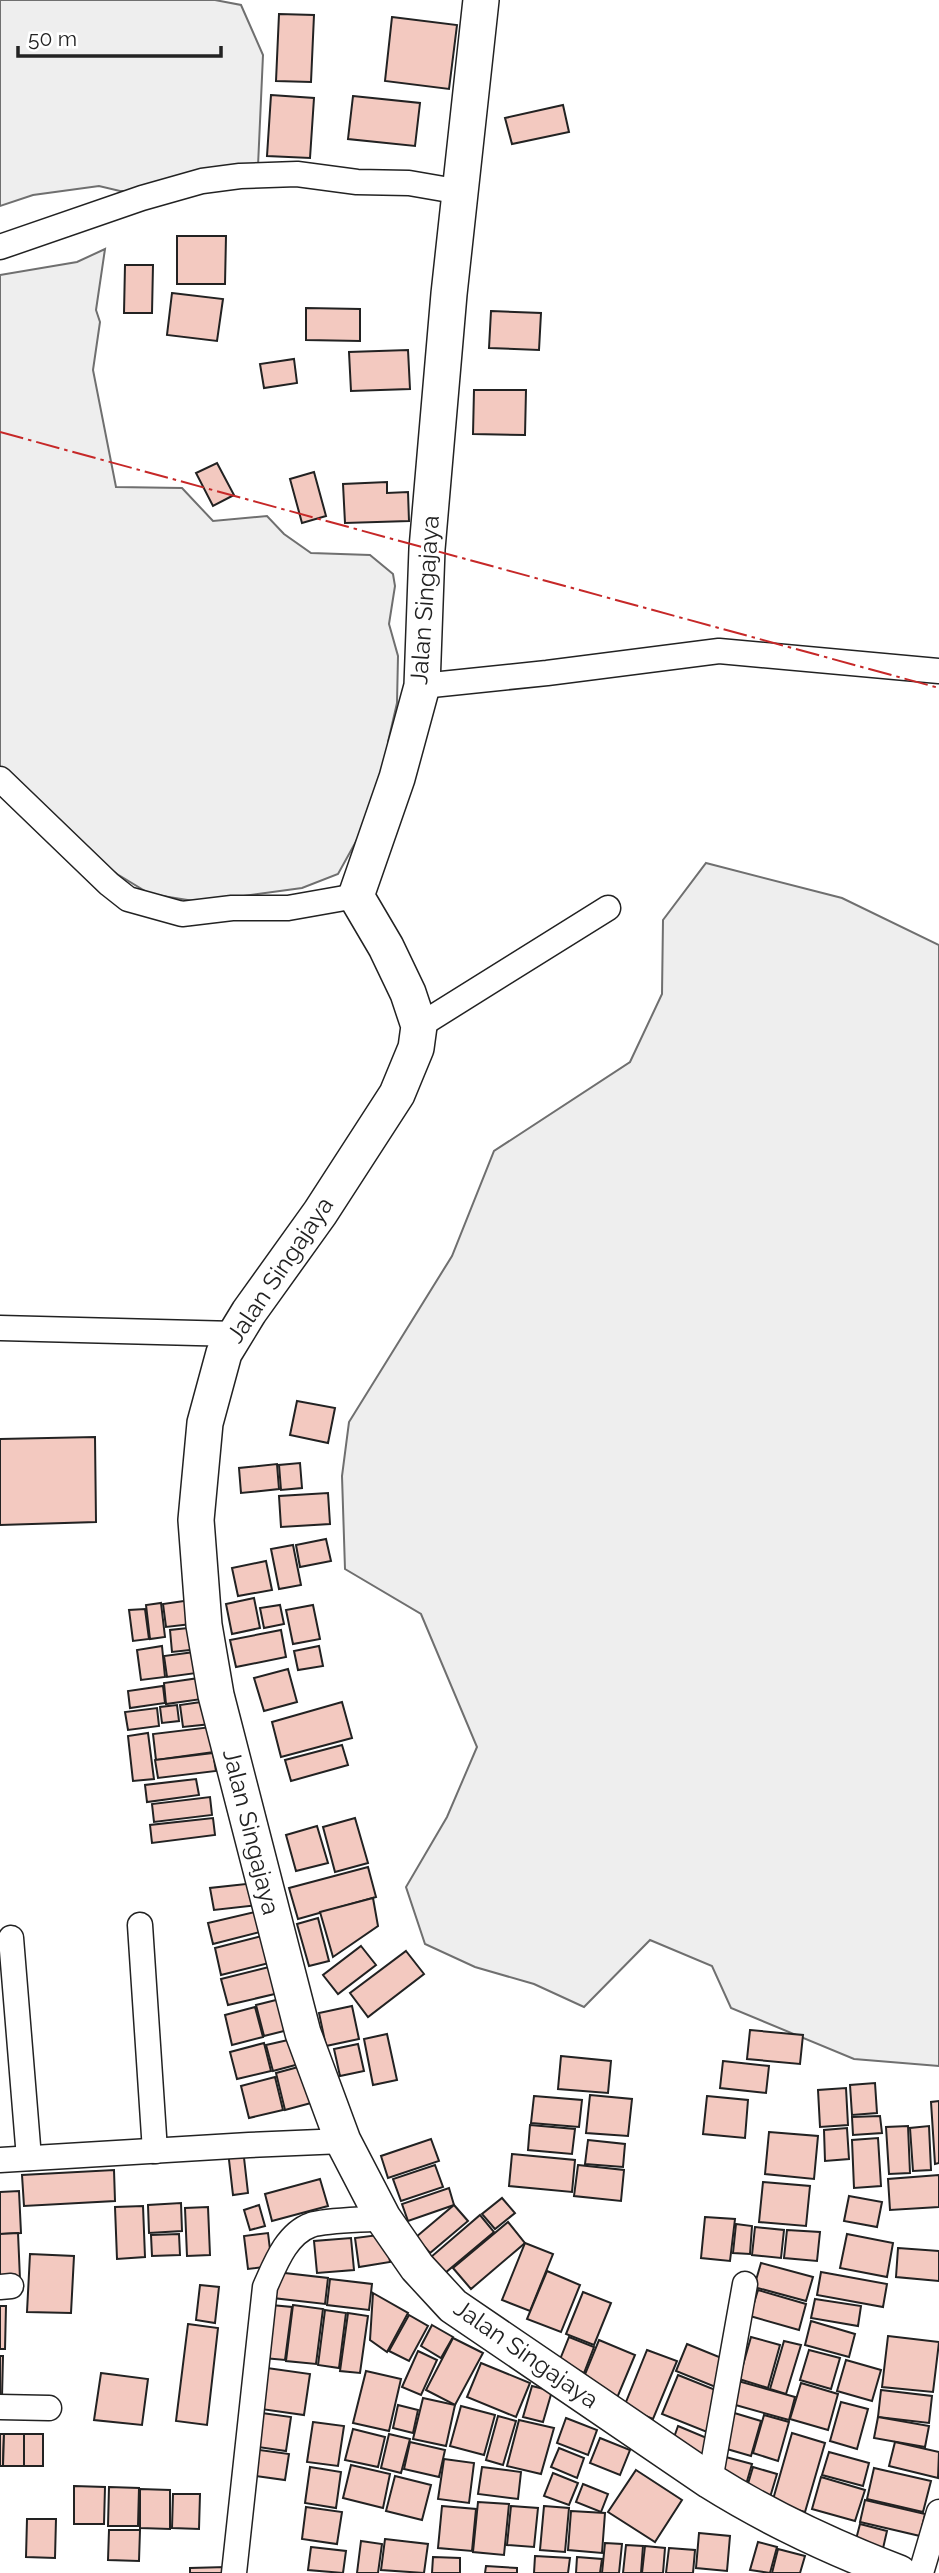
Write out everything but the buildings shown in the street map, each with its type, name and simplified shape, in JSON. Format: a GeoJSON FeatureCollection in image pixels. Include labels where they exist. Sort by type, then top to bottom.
{"type":"FeatureCollection","features":[{"type":"Feature","properties":{"kind":"street","name":"Jalan Singajaya"},"geometry":{"type":"LineString","coordinates":[[356,896],[397,778],[422,685],[427,549],[449,293],[481,0]]}},
{"type":"Feature","properties":{"kind":"street"},"geometry":{"type":"LineString","coordinates":[[0,247],[166,191],[202,181],[240,176],[297,174],[357,182],[409,183],[461,192]]}},
{"type":"Feature","properties":{"kind":"street"},"geometry":{"type":"LineString","coordinates":[[422,685],[547,673],[719,651],[939,671]]}},
{"type":"Feature","properties":{"kind":"street"},"geometry":{"type":"LineString","coordinates":[[0,779],[109,884],[128,899],[147,906],[182,914],[232,908],[288,908],[356,896],[386,947],[419,1026],[608,908]]}},
{"type":"Feature","properties":{"kind":"street","name":"Jalan Singajaya"},"geometry":{"type":"LineString","coordinates":[[419,1026],[416,1048],[397,1094],[224,1353],[205,1423],[196,1520],[205,1625],[216,1695],[303,2034],[343,2141],[383,2218],[417,2267],[453,2306],[752,2508],[899,2573]]}},
{"type":"Feature","properties":{"kind":"street"},"geometry":{"type":"LineString","coordinates":[[0,1328],[236,1334]]}},
{"type":"Feature","properties":{"kind":"street"},"geometry":{"type":"LineString","coordinates":[[140,1925],[155,2151]]}},
{"type":"Feature","properties":{"kind":"street"},"geometry":{"type":"LineString","coordinates":[[11,1938],[29,2158]]}},
{"type":"Feature","properties":{"kind":"street"},"geometry":{"type":"LineString","coordinates":[[0,2160],[343,2141]]}},
{"type":"Feature","properties":{"kind":"street"},"geometry":{"type":"LineString","coordinates":[[234,2573],[265,2287],[283,2250],[292,2238],[310,2225],[383,2218]]}},
{"type":"Feature","properties":{"kind":"street"},"geometry":{"type":"LineString","coordinates":[[710,2481],[745,2284]]}},
{"type":"Feature","properties":{"kind":"street"},"geometry":{"type":"LineString","coordinates":[[0,2407],[49,2408]]}},
{"type":"Feature","properties":{"kind":"street"},"geometry":{"type":"LineString","coordinates":[[921,2573],[939,2512]]}},
{"type":"Feature","properties":{"kind":"shaded area"},"geometry":{"type":"Polygon","coordinates":[[[0,0],[215,0],[241,5],[263,55],[258,166],[139,191],[120,191],[99,186],[33,195],[0,206],[0,0]]]}},
{"type":"Feature","properties":{"kind":"shaded area"},"geometry":{"type":"Polygon","coordinates":[[[105,249],[96,310],[100,322],[93,370],[116,487],[182,488],[213,521],[267,516],[284,534],[311,553],[370,555],[393,574],[395,586],[389,624],[398,656],[397,703],[388,742],[389,754],[369,818],[338,874],[302,888],[200,902],[150,894],[96,858],[0,768],[0,275],[77,262],[105,249]]]}},
{"type":"Feature","properties":{"kind":"shaded area"},"geometry":{"type":"Polygon","coordinates":[[[706,863],[842,898],[939,945],[939,2066],[854,2059],[731,2008],[712,1966],[650,1940],[584,2007],[534,1984],[475,1967],[425,1944],[406,1887],[447,1817],[477,1747],[421,1614],[345,1569],[342,1476],[349,1422],[452,1256],[494,1151],[630,1062],[662,994],[663,920],[706,863]]]}},
{"type":"Feature","properties":{"kind":"power"},"geometry":{"type":"LineString","coordinates":[[0,432],[939,688]]}}]}
